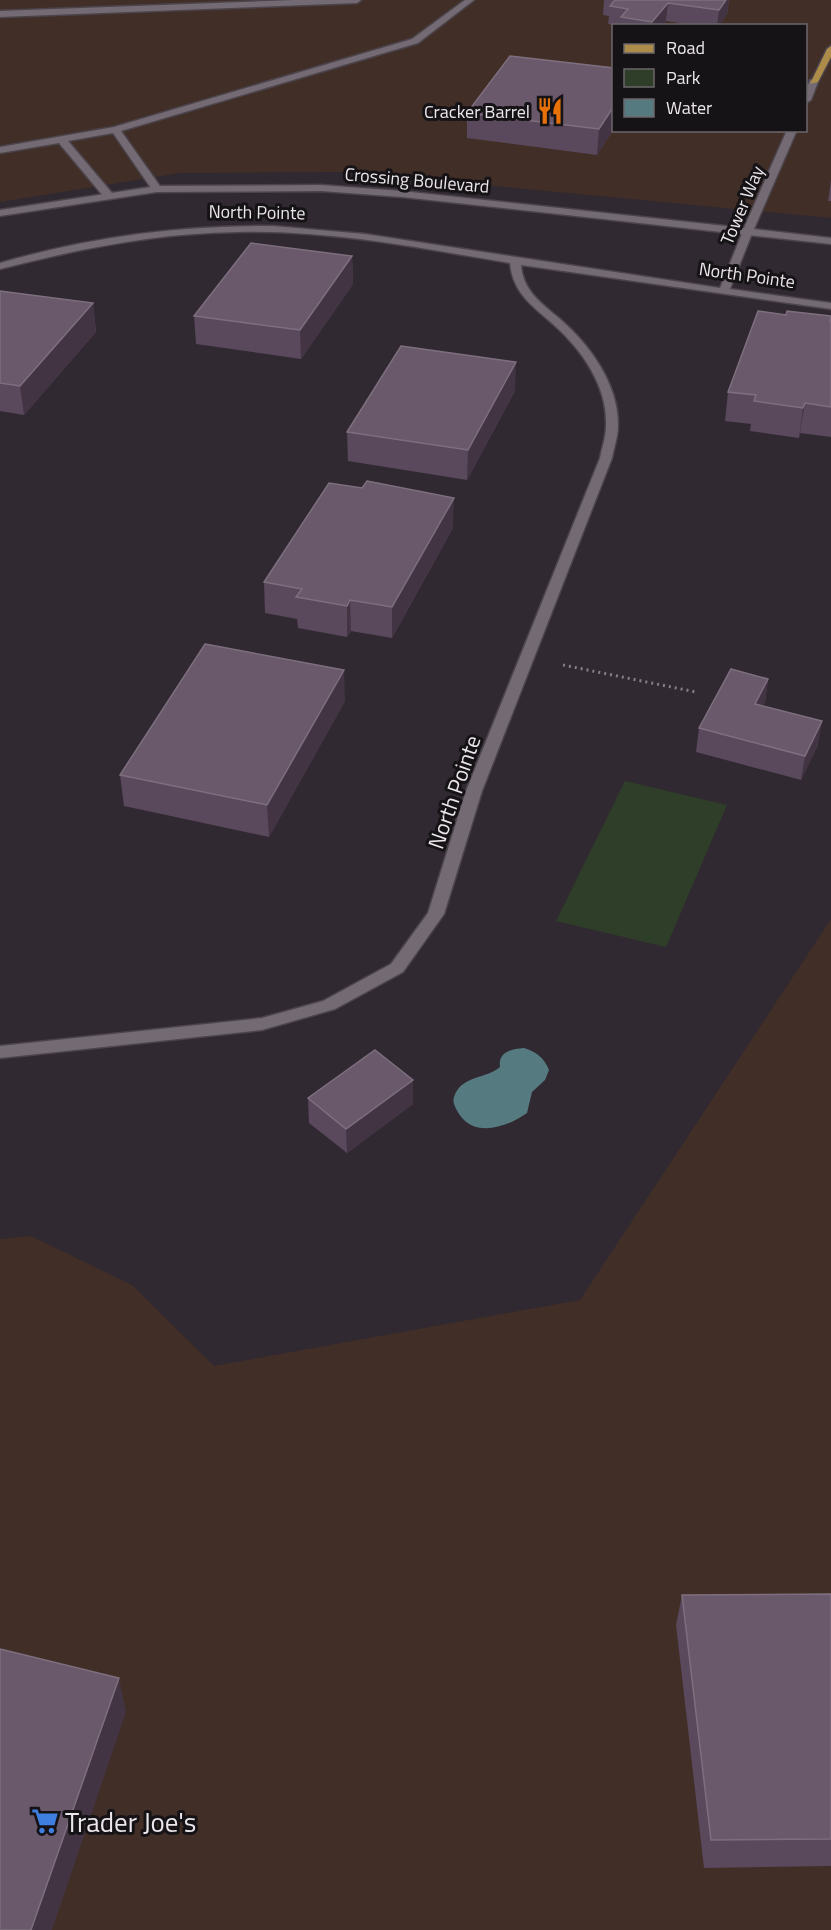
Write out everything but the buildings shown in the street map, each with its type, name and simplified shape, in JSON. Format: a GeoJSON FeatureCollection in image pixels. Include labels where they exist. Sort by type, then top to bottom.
{"type":"FeatureCollection","features":[{"type":"Feature","properties":{"kind":"main road"},"geometry":{"type":"LineString","coordinates":[[809,82],[831,50]]}},
{"type":"Feature","properties":{"kind":"street"},"geometry":{"type":"LineString","coordinates":[[0,14],[357,0]]}},
{"type":"Feature","properties":{"kind":"street"},"geometry":{"type":"LineString","coordinates":[[0,150],[63,141],[115,130],[415,41],[470,0]]}},
{"type":"Feature","properties":{"kind":"street"},"geometry":{"type":"LineString","coordinates":[[115,130],[157,189]]}},
{"type":"Feature","properties":{"kind":"street","name":"Tower Way"},"geometry":{"type":"LineString","coordinates":[[724,292],[791,132]]}},
{"type":"Feature","properties":{"kind":"street"},"geometry":{"type":"LineString","coordinates":[[63,141],[108,195]]}},
{"type":"Feature","properties":{"kind":"street","name":"Crossing Boulevard"},"geometry":{"type":"LineString","coordinates":[[0,213],[157,189],[321,188],[390,193],[831,241]]}},
{"type":"Feature","properties":{"kind":"street","name":"North Pointe"},"geometry":{"type":"LineString","coordinates":[[0,266],[142,236],[203,230],[273,229],[428,246],[515,261],[831,306]]}},
{"type":"Feature","properties":{"kind":"street","name":"North Pointe"},"geometry":{"type":"LineString","coordinates":[[0,1052],[262,1024],[329,1005],[398,968],[436,914],[474,791],[606,458],[613,423],[608,394],[591,363],[567,332],[522,292],[515,276],[515,261]]}},
{"type":"Feature","properties":{"kind":"path"},"geometry":{"type":"LineString","coordinates":[[527,657],[696,692]]}},
{"type":"Feature","properties":{"kind":"shaded area"},"geometry":{"type":"Polygon","coordinates":[[[0,0],[831,0],[831,218],[347,172],[180,173],[0,202],[0,0]]]}},
{"type":"Feature","properties":{"kind":"shaded area"},"geometry":{"type":"Polygon","coordinates":[[[831,919],[831,1930],[0,1930],[0,1239],[31,1236],[132,1285],[214,1366],[580,1300],[831,919]]]}},
{"type":"Feature","properties":{"kind":"green space"},"geometry":{"type":"Polygon","coordinates":[[[625,781],[727,805],[666,947],[556,921],[625,781]]]}},
{"type":"Feature","properties":{"kind":"water"},"geometry":{"type":"Polygon","coordinates":[[[524,1048],[539,1056],[549,1070],[545,1080],[532,1092],[527,1113],[502,1126],[492,1128],[474,1126],[466,1122],[454,1104],[457,1090],[468,1081],[495,1071],[500,1067],[501,1058],[506,1052],[524,1048]]]}},
{"type":"Feature","properties":{"kind":"place","name":"Cracker Barrel"},"geometry":{"type":"Point","coordinates":[550,111]}},
{"type":"Feature","properties":{"kind":"place","name":"Trader Joe's"},"geometry":{"type":"Point","coordinates":[45,1821]}}]}
